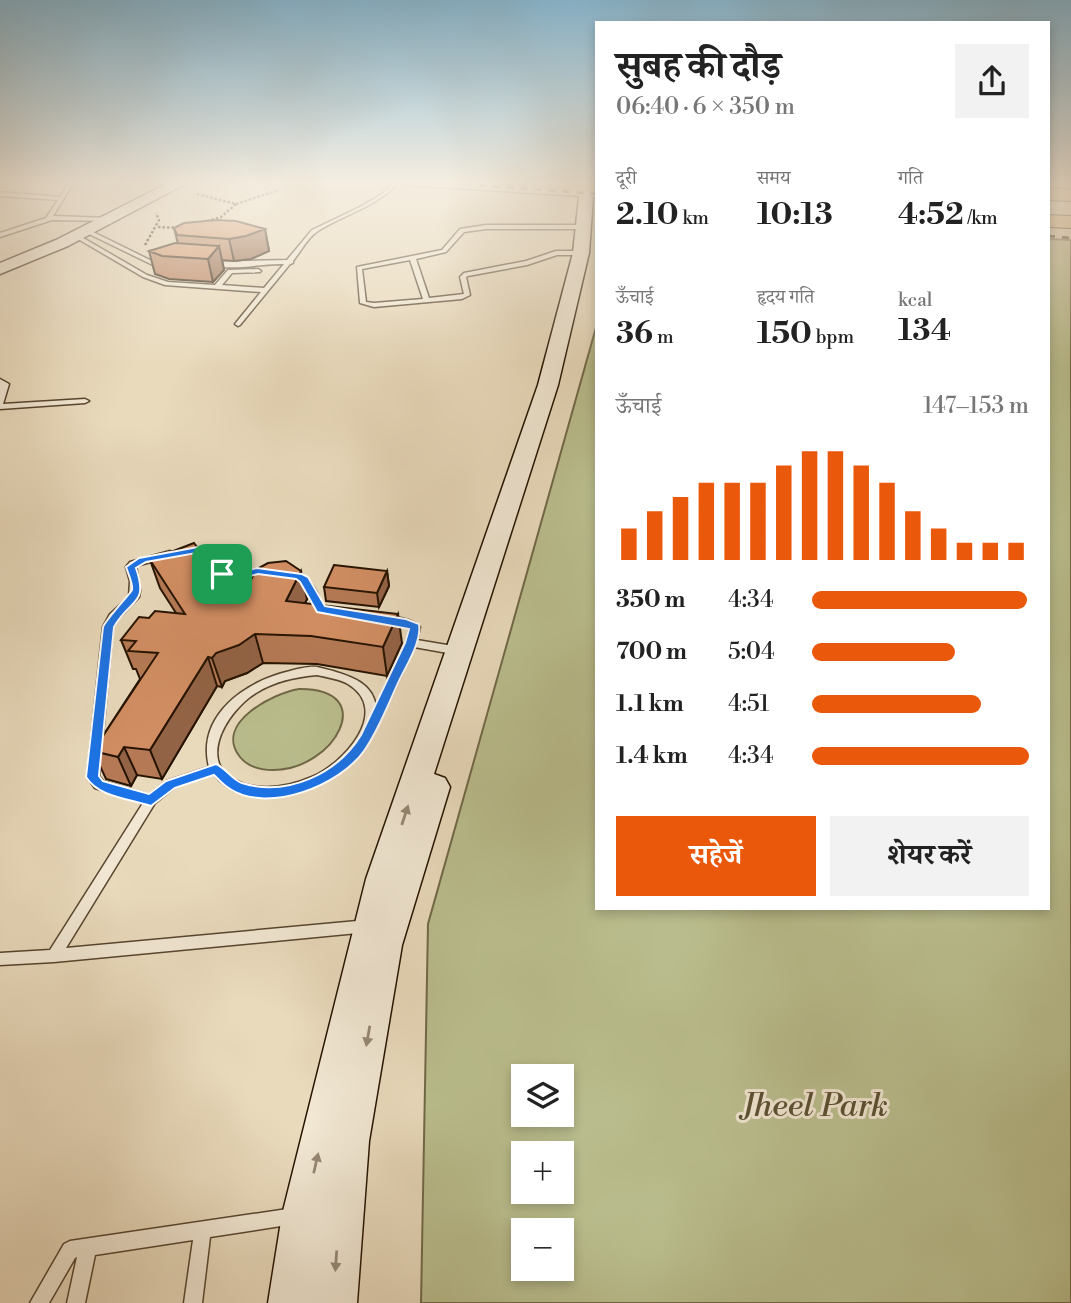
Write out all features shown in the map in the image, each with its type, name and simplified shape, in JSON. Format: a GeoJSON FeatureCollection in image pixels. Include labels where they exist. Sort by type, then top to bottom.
{"type":"FeatureCollection","features":[{"type":"Feature","properties":{"kind":"main road"},"geometry":{"type":"LineString","coordinates":[[0,263],[53,243]]}},
{"type":"Feature","properties":{"kind":"main road"},"geometry":{"type":"LineString","coordinates":[[0,269],[62,243]]}},
{"type":"Feature","properties":{"kind":"main road"},"geometry":{"type":"LineString","coordinates":[[292,1303],[304,1214],[370,926],[383,879],[548,385],[583,243]]}},
{"type":"Feature","properties":{"kind":"main road"},"geometry":{"type":"LineString","coordinates":[[333,1303],[348,1141],[384,945],[558,382],[583,243]]}},
{"type":"Feature","properties":{"kind":"lane"},"geometry":{"type":"LineString","coordinates":[[106,243],[138,271],[167,284],[267,290]]}},
{"type":"Feature","properties":{"kind":"lane"},"geometry":{"type":"LineString","coordinates":[[111,243],[159,266]]}},
{"type":"Feature","properties":{"kind":"lane"},"geometry":{"type":"LineString","coordinates":[[238,324],[305,243]]}},
{"type":"Feature","properties":{"kind":"lane"},"geometry":{"type":"LineString","coordinates":[[450,243],[444,251],[359,268],[363,303],[374,305],[466,296],[463,277],[466,274],[527,263],[556,253],[581,253]]}},
{"type":"Feature","properties":{"kind":"lane"},"geometry":{"type":"LineString","coordinates":[[412,257],[427,301]]}},
{"type":"Feature","properties":{"kind":"lane"},"geometry":{"type":"LineString","coordinates":[[207,264],[243,266],[270,260],[291,262]]}},
{"type":"Feature","properties":{"kind":"lane"},"geometry":{"type":"LineString","coordinates":[[242,289],[270,260]]}},
{"type":"Feature","properties":{"kind":"lane"},"geometry":{"type":"LineString","coordinates":[[138,271],[170,264]]}},
{"type":"Feature","properties":{"kind":"lane"},"geometry":{"type":"LineString","coordinates":[[217,287],[230,271],[258,271]]}},
{"type":"Feature","properties":{"kind":"lane"},"geometry":{"type":"LineString","coordinates":[[0,380],[5,384],[0,405],[85,401]]}},
{"type":"Feature","properties":{"kind":"lane"},"geometry":{"type":"LineString","coordinates":[[151,800],[99,785],[93,777],[108,627],[115,614],[136,595],[138,587],[131,567],[133,564],[198,550],[205,554],[225,577],[233,578],[257,571],[302,578],[314,596],[318,608],[338,613]]}},
{"type":"Feature","properties":{"kind":"lane"},"geometry":{"type":"LineString","coordinates":[[366,737],[371,724],[369,700],[355,683],[345,677],[324,672],[286,675],[241,697],[220,720],[211,746],[216,769],[235,786],[265,793],[283,792],[309,785],[334,772],[353,755],[366,737],[411,643],[415,627],[406,622],[379,619]]}},
{"type":"Feature","properties":{"kind":"lane"},"geometry":{"type":"LineString","coordinates":[[411,643],[459,651]]}},
{"type":"Feature","properties":{"kind":"lane"},"geometry":{"type":"LineString","coordinates":[[54,956],[151,800],[171,785],[216,769]]}},
{"type":"Feature","properties":{"kind":"lane"},"geometry":{"type":"LineString","coordinates":[[0,959],[370,926]]}},
{"type":"Feature","properties":{"kind":"lane"},"geometry":{"type":"LineString","coordinates":[[39,1303],[70,1250],[304,1214]]}},
{"type":"Feature","properties":{"kind":"lane"},"geometry":{"type":"LineString","coordinates":[[193,1303],[203,1229]]}},
{"type":"Feature","properties":{"kind":"lane"},"geometry":{"type":"LineString","coordinates":[[76,1303],[88,1247]]}},
{"type":"Feature","properties":{"kind":"green space","name":"Jheel Park"},"geometry":{"type":"Polygon","coordinates":[[[1050,243],[1071,243],[1071,1303],[421,1303],[428,924],[595,331],[595,910],[1050,910],[1050,243]]]}},
{"type":"Feature","properties":{"kind":"green space"},"geometry":{"type":"Polygon","coordinates":[[[299,689],[324,692],[338,701],[343,714],[340,729],[330,744],[315,757],[295,766],[268,770],[247,763],[240,757],[234,744],[234,733],[240,722],[262,703],[299,689]]]}},
{"type":"Feature","properties":{"kind":"building"},"geometry":{"type":"Polygon","coordinates":[[[175,243],[219,246],[208,259],[162,256],[149,251],[175,243]]]}},
{"type":"Feature","properties":{"kind":"building"},"geometry":{"type":"Polygon","coordinates":[[[194,543],[239,601],[257,569],[268,563],[286,561],[301,571],[286,601],[398,614],[383,647],[311,636],[255,634],[239,645],[216,653],[212,658],[208,657],[150,750],[124,747],[118,757],[93,751],[158,653],[128,651],[136,641],[121,640],[139,617],[149,618],[155,611],[185,614],[150,560],[194,543]]]}},
{"type":"Feature","properties":{"kind":"building"},"geometry":{"type":"Polygon","coordinates":[[[334,565],[387,571],[377,593],[324,587],[334,565]]]}},
{"type":"Feature","properties":{"kind":"route"},"geometry":{"type":"LineString","coordinates":[[198,550],[205,554],[222,574],[233,578],[257,571],[298,576],[304,580],[321,610],[406,622],[415,627],[411,643],[366,737],[359,749],[334,772],[318,781],[283,792],[249,791],[224,779],[216,769],[171,785],[151,800],[99,785],[93,777],[108,627],[115,614],[136,595],[138,587],[131,567],[143,560],[198,550]]}}]}
